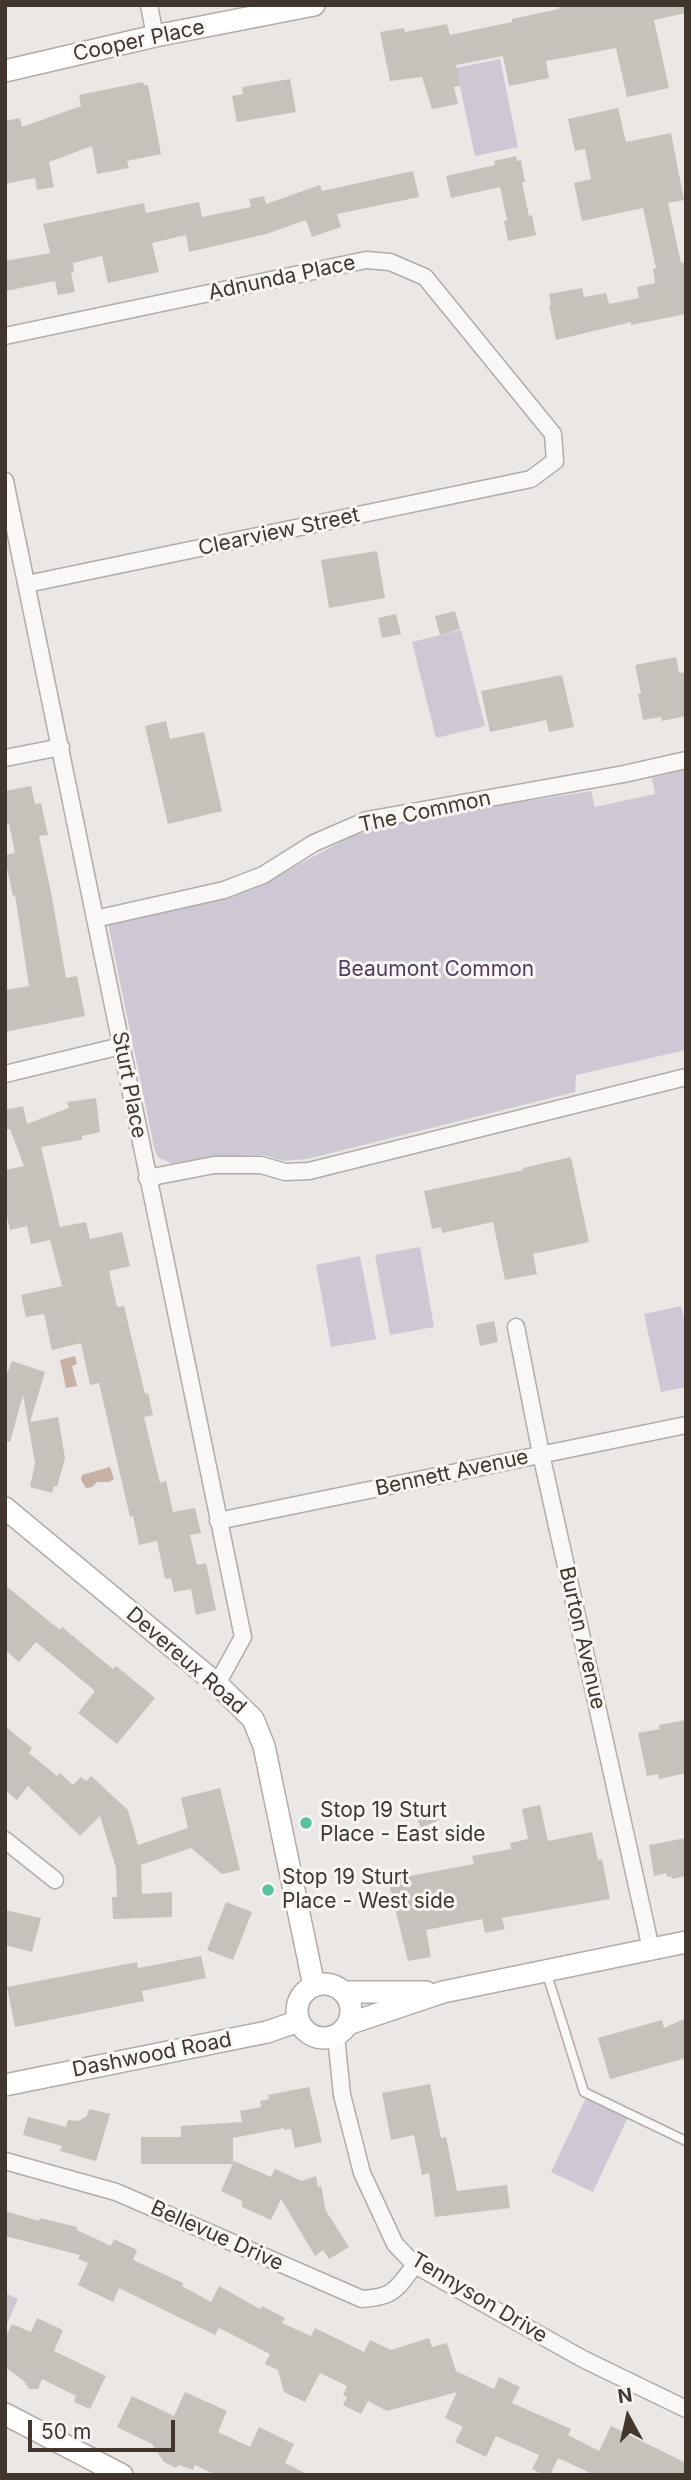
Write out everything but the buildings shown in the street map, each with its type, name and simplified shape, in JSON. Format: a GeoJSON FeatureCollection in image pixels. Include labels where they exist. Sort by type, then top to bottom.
{"type":"FeatureCollection","features":[{"type":"Feature","properties":{"kind":"street"},"geometry":{"type":"LineString","coordinates":[[149,5],[155,36]]}},
{"type":"Feature","properties":{"kind":"street","name":"Cooper Place"},"geometry":{"type":"LineString","coordinates":[[5,71],[155,36],[314,5]]}},
{"type":"Feature","properties":{"kind":"street","name":"Adnunda Place"},"geometry":{"type":"LineString","coordinates":[[5,336],[366,260],[390,262],[425,277],[553,434],[555,461],[531,479]]}},
{"type":"Feature","properties":{"kind":"street","name":"Clearview Street"},"geometry":{"type":"LineString","coordinates":[[27,584],[531,479]]}},
{"type":"Feature","properties":{"kind":"street","name":"Sturt Place"},"geometry":{"type":"LineString","coordinates":[[5,481],[243,1637],[217,1684]]}},
{"type":"Feature","properties":{"kind":"street"},"geometry":{"type":"LineString","coordinates":[[5,758],[61,747]]}},
{"type":"Feature","properties":{"kind":"street","name":"The Common"},"geometry":{"type":"LineString","coordinates":[[95,919],[224,890],[263,875],[314,843],[367,820],[624,774],[686,760]]}},
{"type":"Feature","properties":{"kind":"street"},"geometry":{"type":"LineString","coordinates":[[5,1074],[121,1046]]}},
{"type":"Feature","properties":{"kind":"street"},"geometry":{"type":"LineString","coordinates":[[147,1178],[214,1165],[261,1165],[285,1172],[309,1171],[686,1077]]}},
{"type":"Feature","properties":{"kind":"street","name":"Burton Avenue"},"geometry":{"type":"LineString","coordinates":[[516,1326],[541,1454],[651,1949]]}},
{"type":"Feature","properties":{"kind":"street","name":"Bennett Avenue"},"geometry":{"type":"LineString","coordinates":[[218,1521],[686,1425]]}},
{"type":"Feature","properties":{"kind":"street","name":"Devereux Road"},"geometry":{"type":"LineString","coordinates":[[5,1508],[217,1684],[253,1719],[264,1746],[314,1986]]}},
{"type":"Feature","properties":{"kind":"street"},"geometry":{"type":"LineString","coordinates":[[5,1840],[55,1880]]}},
{"type":"Feature","properties":{"kind":"street"},"geometry":{"type":"LineString","coordinates":[[443,1993],[344,1992],[328,1984],[314,1986],[301,1996],[297,2013],[303,2029],[318,2038],[443,1993],[686,1942]]}},
{"type":"Feature","properties":{"kind":"street"},"geometry":{"type":"LineString","coordinates":[[342,2030],[351,2007],[344,1992]]}},
{"type":"Feature","properties":{"kind":"street","name":"Dashwood Road"},"geometry":{"type":"LineString","coordinates":[[5,2085],[267,2032],[299,2021]]}},
{"type":"Feature","properties":{"kind":"street","name":"Tennyson Drive"},"geometry":{"type":"LineString","coordinates":[[342,2030],[342,2095],[362,2173],[395,2244],[415,2265],[583,2359],[686,2409]]}},
{"type":"Feature","properties":{"kind":"street","name":"Bellevue Drive"},"geometry":{"type":"LineString","coordinates":[[5,2161],[116,2192],[362,2299],[392,2294],[415,2265]]}},
{"type":"Feature","properties":{"kind":"street"},"geometry":{"type":"LineString","coordinates":[[5,2414],[122,2475]]}},
{"type":"Feature","properties":{"kind":"lane"},"geometry":{"type":"LineString","coordinates":[[546,1971],[584,2092],[686,2141]]}},
{"type":"Feature","properties":{"kind":"green space"},"geometry":{"type":"Polygon","coordinates":[[[500,59],[518,147],[475,156],[456,68],[500,59]]]}},
{"type":"Feature","properties":{"kind":"green space"},"geometry":{"type":"Polygon","coordinates":[[[461,630],[485,726],[436,738],[412,642],[461,630]]]}},
{"type":"Feature","properties":{"kind":"green space","name":"Beaumont Common"},"geometry":{"type":"Polygon","coordinates":[[[686,769],[686,1050],[576,1075],[575,1092],[307,1159],[283,1161],[264,1155],[212,1157],[173,1164],[159,1158],[155,1151],[107,919],[230,896],[262,884],[352,836],[402,821],[591,791],[595,807],[655,794],[652,778],[686,769]]]}},
{"type":"Feature","properties":{"kind":"green space"},"geometry":{"type":"Polygon","coordinates":[[[420,1247],[434,1327],[390,1335],[375,1255],[420,1247]]]}},
{"type":"Feature","properties":{"kind":"green space"},"geometry":{"type":"Polygon","coordinates":[[[360,1256],[376,1339],[331,1347],[316,1265],[360,1256]]]}},
{"type":"Feature","properties":{"kind":"green space"},"geometry":{"type":"Polygon","coordinates":[[[681,1306],[686,1327],[686,1387],[661,1392],[644,1314],[681,1306]]]}},
{"type":"Feature","properties":{"kind":"green space"},"geometry":{"type":"Polygon","coordinates":[[[586,2098],[628,2117],[593,2192],[551,2172],[586,2098]]]}},
{"type":"Feature","properties":{"kind":"green space"},"geometry":{"type":"Polygon","coordinates":[[[5,2293],[18,2299],[5,2328],[5,2293]]]}},
{"type":"Feature","properties":{"kind":"shaded area"},"geometry":{"type":"Polygon","coordinates":[[[75,1356],[77,1364],[72,1366],[77,1386],[66,1388],[60,1360],[75,1356]]]}},
{"type":"Feature","properties":{"kind":"shaded area"},"geometry":{"type":"Polygon","coordinates":[[[110,1467],[114,1479],[97,1482],[86,1488],[81,1480],[82,1475],[110,1467]]]}},
{"type":"Feature","properties":{"kind":"place","name":"Stop 19 Sturt Place - East side"},"geometry":{"type":"Point","coordinates":[306,1823]}},
{"type":"Feature","properties":{"kind":"place","name":"Stop 19 Sturt Place - West side"},"geometry":{"type":"Point","coordinates":[268,1890]}}]}
